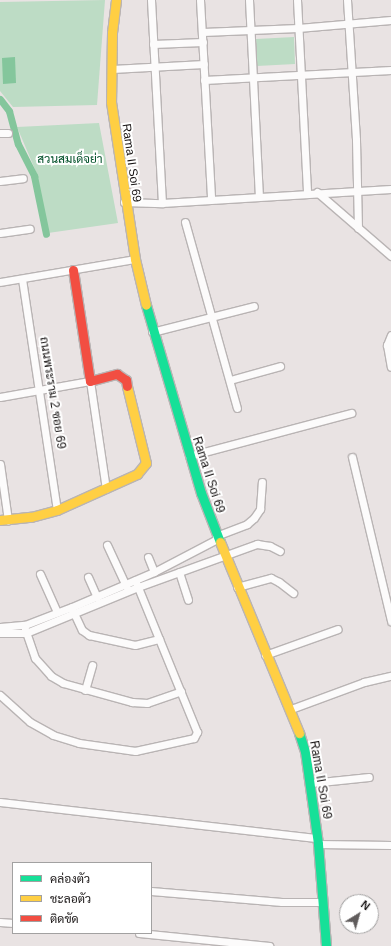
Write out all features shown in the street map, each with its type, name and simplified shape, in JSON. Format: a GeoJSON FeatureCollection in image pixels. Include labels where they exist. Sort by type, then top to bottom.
{"type":"FeatureCollection","features":[{"type":"Feature","properties":{"kind":"street","name":"Rama II Soi 69"},"geometry":{"type":"LineString","coordinates":[[116,0],[112,69],[112,110],[124,202],[134,259],[152,332],[189,456],[216,537],[265,655],[291,709],[305,751],[311,783],[318,841],[326,946]]}},
{"type":"Feature","properties":{"kind":"street"},"geometry":{"type":"LineString","coordinates":[[151,0],[162,203]]}},
{"type":"Feature","properties":{"kind":"street"},"geometry":{"type":"LineString","coordinates":[[200,0],[203,32],[204,80],[211,199]]}},
{"type":"Feature","properties":{"kind":"street"},"geometry":{"type":"LineString","coordinates":[[250,0],[259,195]]}},
{"type":"Feature","properties":{"kind":"street"},"geometry":{"type":"LineString","coordinates":[[296,0],[302,74],[307,193]]}},
{"type":"Feature","properties":{"kind":"street"},"geometry":{"type":"LineString","coordinates":[[347,0],[358,191],[358,228]]}},
{"type":"Feature","properties":{"kind":"street"},"geometry":{"type":"LineString","coordinates":[[203,32],[298,28],[348,22],[391,20]]}},
{"type":"Feature","properties":{"kind":"street"},"geometry":{"type":"LineString","coordinates":[[153,44],[203,42]]}},
{"type":"Feature","properties":{"kind":"street"},"geometry":{"type":"LineString","coordinates":[[112,69],[204,64]]}},
{"type":"Feature","properties":{"kind":"street"},"geometry":{"type":"LineString","coordinates":[[204,80],[391,70]]}},
{"type":"Feature","properties":{"kind":"street"},"geometry":{"type":"LineString","coordinates":[[0,133],[8,132]]}},
{"type":"Feature","properties":{"kind":"street"},"geometry":{"type":"LineString","coordinates":[[0,181],[24,178]]}},
{"type":"Feature","properties":{"kind":"street"},"geometry":{"type":"LineString","coordinates":[[124,202],[162,203],[259,195],[391,189]]}},
{"type":"Feature","properties":{"kind":"street"},"geometry":{"type":"LineString","coordinates":[[317,192],[391,256]]}},
{"type":"Feature","properties":{"kind":"street"},"geometry":{"type":"LineString","coordinates":[[185,222],[213,317],[237,408]]}},
{"type":"Feature","properties":{"kind":"street"},"geometry":{"type":"LineString","coordinates":[[0,233],[30,229]]}},
{"type":"Feature","properties":{"kind":"street"},"geometry":{"type":"LineString","coordinates":[[0,282],[134,259]]}},
{"type":"Feature","properties":{"kind":"street"},"geometry":{"type":"LineString","coordinates":[[73,270],[106,490]]}},
{"type":"Feature","properties":{"kind":"street","name":"ถนนพระราม 2 ซอย 69"},"geometry":{"type":"LineString","coordinates":[[22,279],[57,510]]}},
{"type":"Feature","properties":{"kind":"street"},"geometry":{"type":"LineString","coordinates":[[152,332],[254,306]]}},
{"type":"Feature","properties":{"kind":"street"},"geometry":{"type":"LineString","coordinates":[[391,335],[387,345],[391,367]]}},
{"type":"Feature","properties":{"kind":"street"},"geometry":{"type":"LineString","coordinates":[[230,380],[280,366]]}},
{"type":"Feature","properties":{"kind":"street"},"geometry":{"type":"LineString","coordinates":[[0,397],[40,391],[117,374],[126,380],[146,464],[137,474],[106,490],[57,510],[31,518],[4,520],[0,464]]}},
{"type":"Feature","properties":{"kind":"street"},"geometry":{"type":"LineString","coordinates":[[189,456],[351,413]]}},
{"type":"Feature","properties":{"kind":"street"},"geometry":{"type":"LineString","coordinates":[[352,457],[391,621]]}},
{"type":"Feature","properties":{"kind":"street"},"geometry":{"type":"LineString","coordinates":[[136,584],[154,572],[216,537],[247,524],[254,518],[260,508],[262,482]]}},
{"type":"Feature","properties":{"kind":"street"},"geometry":{"type":"LineString","coordinates":[[0,633],[25,629],[136,584],[179,572],[257,544],[270,546],[280,551]]}},
{"type":"Feature","properties":{"kind":"street"},"geometry":{"type":"LineString","coordinates":[[107,545],[127,588]]}},
{"type":"Feature","properties":{"kind":"street"},"geometry":{"type":"LineString","coordinates":[[148,557],[154,572]]}},
{"type":"Feature","properties":{"kind":"street"},"geometry":{"type":"LineString","coordinates":[[179,572],[188,600]]}},
{"type":"Feature","properties":{"kind":"street"},"geometry":{"type":"LineString","coordinates":[[40,574],[57,612]]}},
{"type":"Feature","properties":{"kind":"street"},"geometry":{"type":"LineString","coordinates":[[88,577],[97,596]]}},
{"type":"Feature","properties":{"kind":"street"},"geometry":{"type":"LineString","coordinates":[[237,588],[270,578],[279,582],[294,594]]}},
{"type":"Feature","properties":{"kind":"street"},"geometry":{"type":"LineString","coordinates":[[0,695],[17,713],[53,735],[80,743],[135,751],[149,750],[196,735],[181,691],[136,584]]}},
{"type":"Feature","properties":{"kind":"street"},"geometry":{"type":"LineString","coordinates":[[0,627],[25,629],[57,612],[73,610],[97,596],[127,588]]}},
{"type":"Feature","properties":{"kind":"street"},"geometry":{"type":"LineString","coordinates":[[73,610],[82,630],[89,635],[135,645],[159,639]]}},
{"type":"Feature","properties":{"kind":"street"},"geometry":{"type":"LineString","coordinates":[[25,629],[35,658],[51,676],[63,683],[132,702],[147,703],[181,691]]}},
{"type":"Feature","properties":{"kind":"street"},"geometry":{"type":"LineString","coordinates":[[265,655],[338,629]]}},
{"type":"Feature","properties":{"kind":"street"},"geometry":{"type":"LineString","coordinates":[[85,690],[92,665]]}},
{"type":"Feature","properties":{"kind":"street"},"geometry":{"type":"LineString","coordinates":[[291,709],[364,682],[391,676]]}},
{"type":"Feature","properties":{"kind":"street"},"geometry":{"type":"LineString","coordinates":[[311,783],[369,777]]}},
{"type":"Feature","properties":{"kind":"street"},"geometry":{"type":"LineString","coordinates":[[0,802],[318,841],[391,845]]}},
{"type":"Feature","properties":{"kind":"street"},"geometry":{"type":"LineString","coordinates":[[152,891],[282,902],[323,902]]}},
{"type":"Feature","properties":{"kind":"street"},"geometry":{"type":"LineString","coordinates":[[0,922],[12,923]]}},
{"type":"Feature","properties":{"kind":"street"},"geometry":{"type":"LineString","coordinates":[[149,934],[269,946]]}},
{"type":"Feature","properties":{"kind":"green space"},"geometry":{"type":"Polygon","coordinates":[[[105,0],[97,105],[13,107],[0,91],[0,2],[105,0]]]}},
{"type":"Feature","properties":{"kind":"green space"},"geometry":{"type":"Polygon","coordinates":[[[294,37],[295,64],[257,66],[256,39],[294,37]]]}},
{"type":"Feature","properties":{"kind":"green space","name":"สวนสมเด็จย่า"},"geometry":{"type":"Polygon","coordinates":[[[99,123],[118,223],[48,233],[37,174],[17,127],[99,123]]]}},
{"type":"Feature","properties":{"kind":"shaded area"},"geometry":{"type":"Polygon","coordinates":[[[15,57],[16,83],[3,84],[2,58],[15,57]]]}},
{"type":"Feature","properties":{"kind":"waterway"},"geometry":{"type":"LineString","coordinates":[[0,99],[9,111],[18,144],[34,176],[46,234]]}},
{"type":"Feature","properties":{"kind":"traffic: fast"},"geometry":{"type":"LineString","coordinates":[[146,305],[201,493],[220,542]]}},
{"type":"Feature","properties":{"kind":"traffic: fast"},"geometry":{"type":"LineString","coordinates":[[299,733],[305,751],[318,844],[326,946]]}},
{"type":"Feature","properties":{"kind":"traffic: slow"},"geometry":{"type":"LineString","coordinates":[[116,0],[112,33],[111,102],[135,259],[146,305]]}},
{"type":"Feature","properties":{"kind":"traffic: slow"},"geometry":{"type":"LineString","coordinates":[[0,520],[31,517],[57,510],[137,474],[146,463],[127,386]]}},
{"type":"Feature","properties":{"kind":"traffic: slow"},"geometry":{"type":"LineString","coordinates":[[220,542],[299,733]]}},
{"type":"Feature","properties":{"kind":"traffic: jam"},"geometry":{"type":"LineString","coordinates":[[73,270],[90,381],[117,374],[126,380],[127,386]]}}]}
